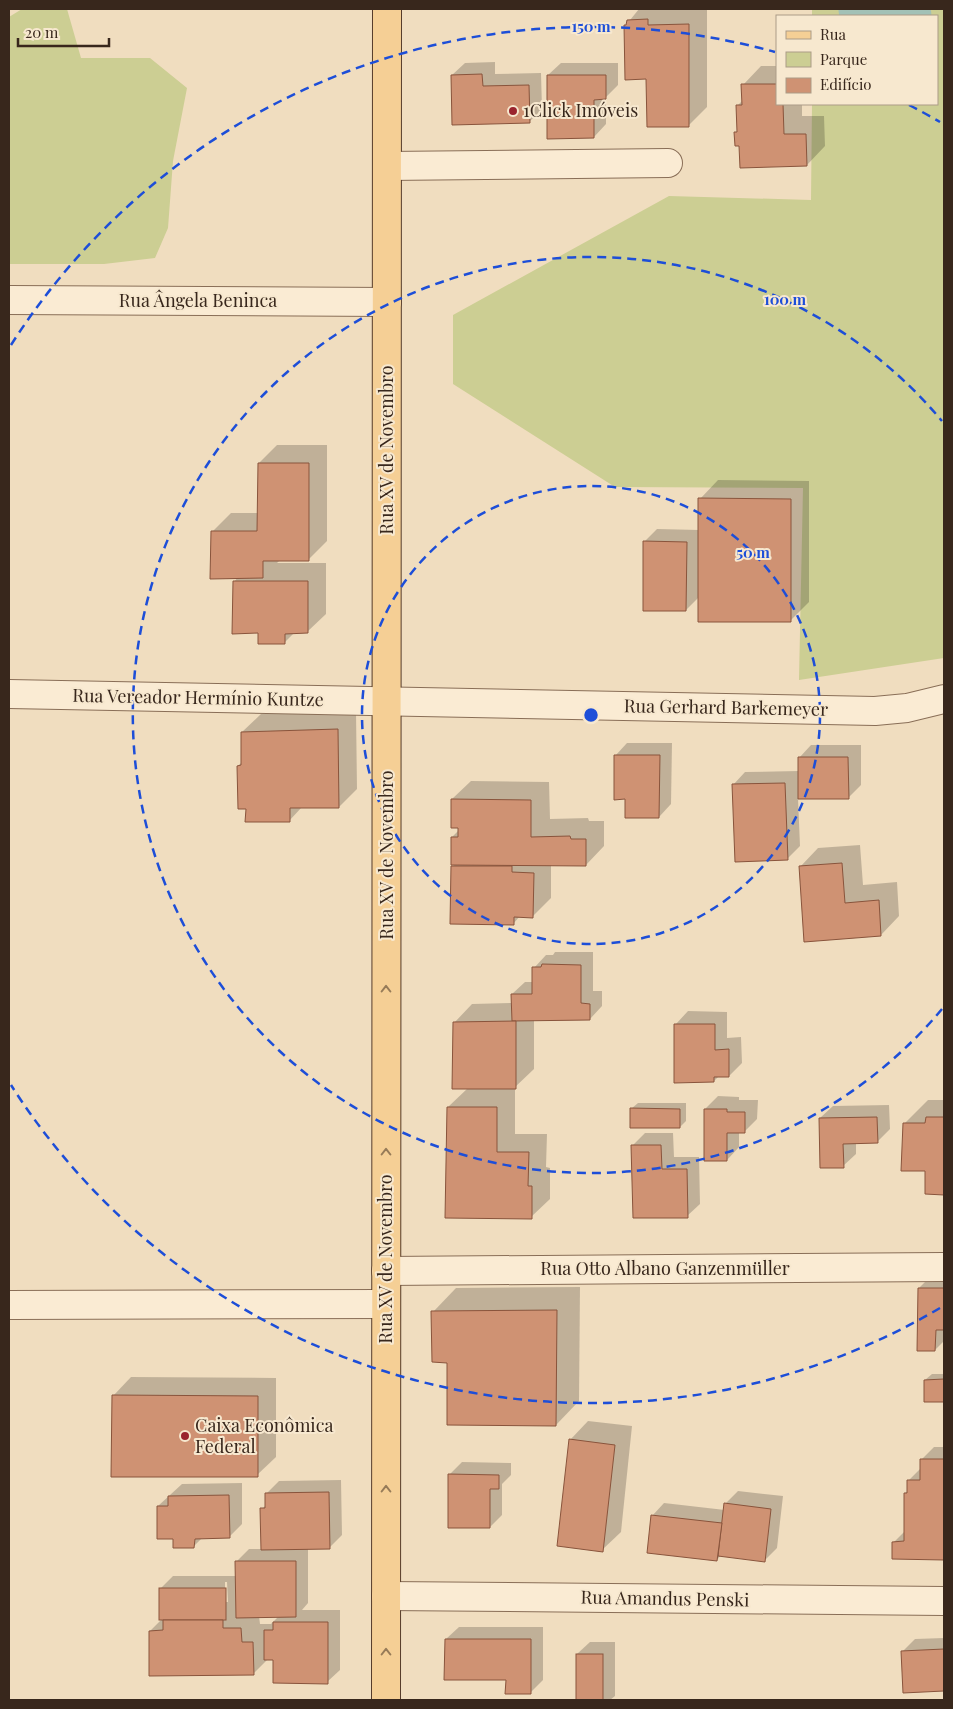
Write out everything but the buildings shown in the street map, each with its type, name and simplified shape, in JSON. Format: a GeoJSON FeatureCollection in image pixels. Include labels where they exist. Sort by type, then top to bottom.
{"type":"FeatureCollection","features":[{"type":"Feature","properties":{"kind":"main road","name":"Rua XV de Novembro"},"geometry":{"type":"LineString","coordinates":[[386,1700],[387,9]]}},
{"type":"Feature","properties":{"kind":"street"},"geometry":{"type":"LineString","coordinates":[[387,166],[668,164]]}},
{"type":"Feature","properties":{"kind":"street","name":"Rua Ângela Beninca"},"geometry":{"type":"LineString","coordinates":[[9,300],[387,302]]}},
{"type":"Feature","properties":{"kind":"street","name":"Rua Vereador Hermínio Kuntze"},"geometry":{"type":"LineString","coordinates":[[9,694],[387,702]]}},
{"type":"Feature","properties":{"kind":"street","name":"Rua Gerhard Barkemeyer"},"geometry":{"type":"LineString","coordinates":[[387,702],[875,711],[906,708],[944,699]]}},
{"type":"Feature","properties":{"kind":"street","name":"Rua Otto Albano Ganzenmüller"},"geometry":{"type":"LineString","coordinates":[[386,1271],[944,1267]]}},
{"type":"Feature","properties":{"kind":"street"},"geometry":{"type":"LineString","coordinates":[[9,1305],[386,1304]]}},
{"type":"Feature","properties":{"kind":"street","name":"Rua Amandus Penski"},"geometry":{"type":"LineString","coordinates":[[386,1596],[944,1601]]}},
{"type":"Feature","properties":{"kind":"green space"},"geometry":{"type":"Polygon","coordinates":[[[22,9],[67,9],[81,58],[150,58],[187,88],[173,161],[168,228],[155,258],[104,264],[9,264],[9,17],[22,9]]]}},
{"type":"Feature","properties":{"kind":"green space"},"geometry":{"type":"Polygon","coordinates":[[[812,9],[944,9],[944,658],[799,680],[803,488],[615,487],[453,384],[453,315],[669,196],[811,200],[812,105],[938,105],[938,15],[812,15],[812,9]]]}},
{"type":"Feature","properties":{"kind":"waterway"},"geometry":{"type":"LineString","coordinates":[[866,9],[870,12],[896,15]]}},
{"type":"Feature","properties":{"kind":"place","name":"1Click Imóveis"},"geometry":{"type":"Point","coordinates":[513,111]}},
{"type":"Feature","properties":{"kind":"place","name":"Caixa Econômica Federal"},"geometry":{"type":"Point","coordinates":[185,1436]}}]}
